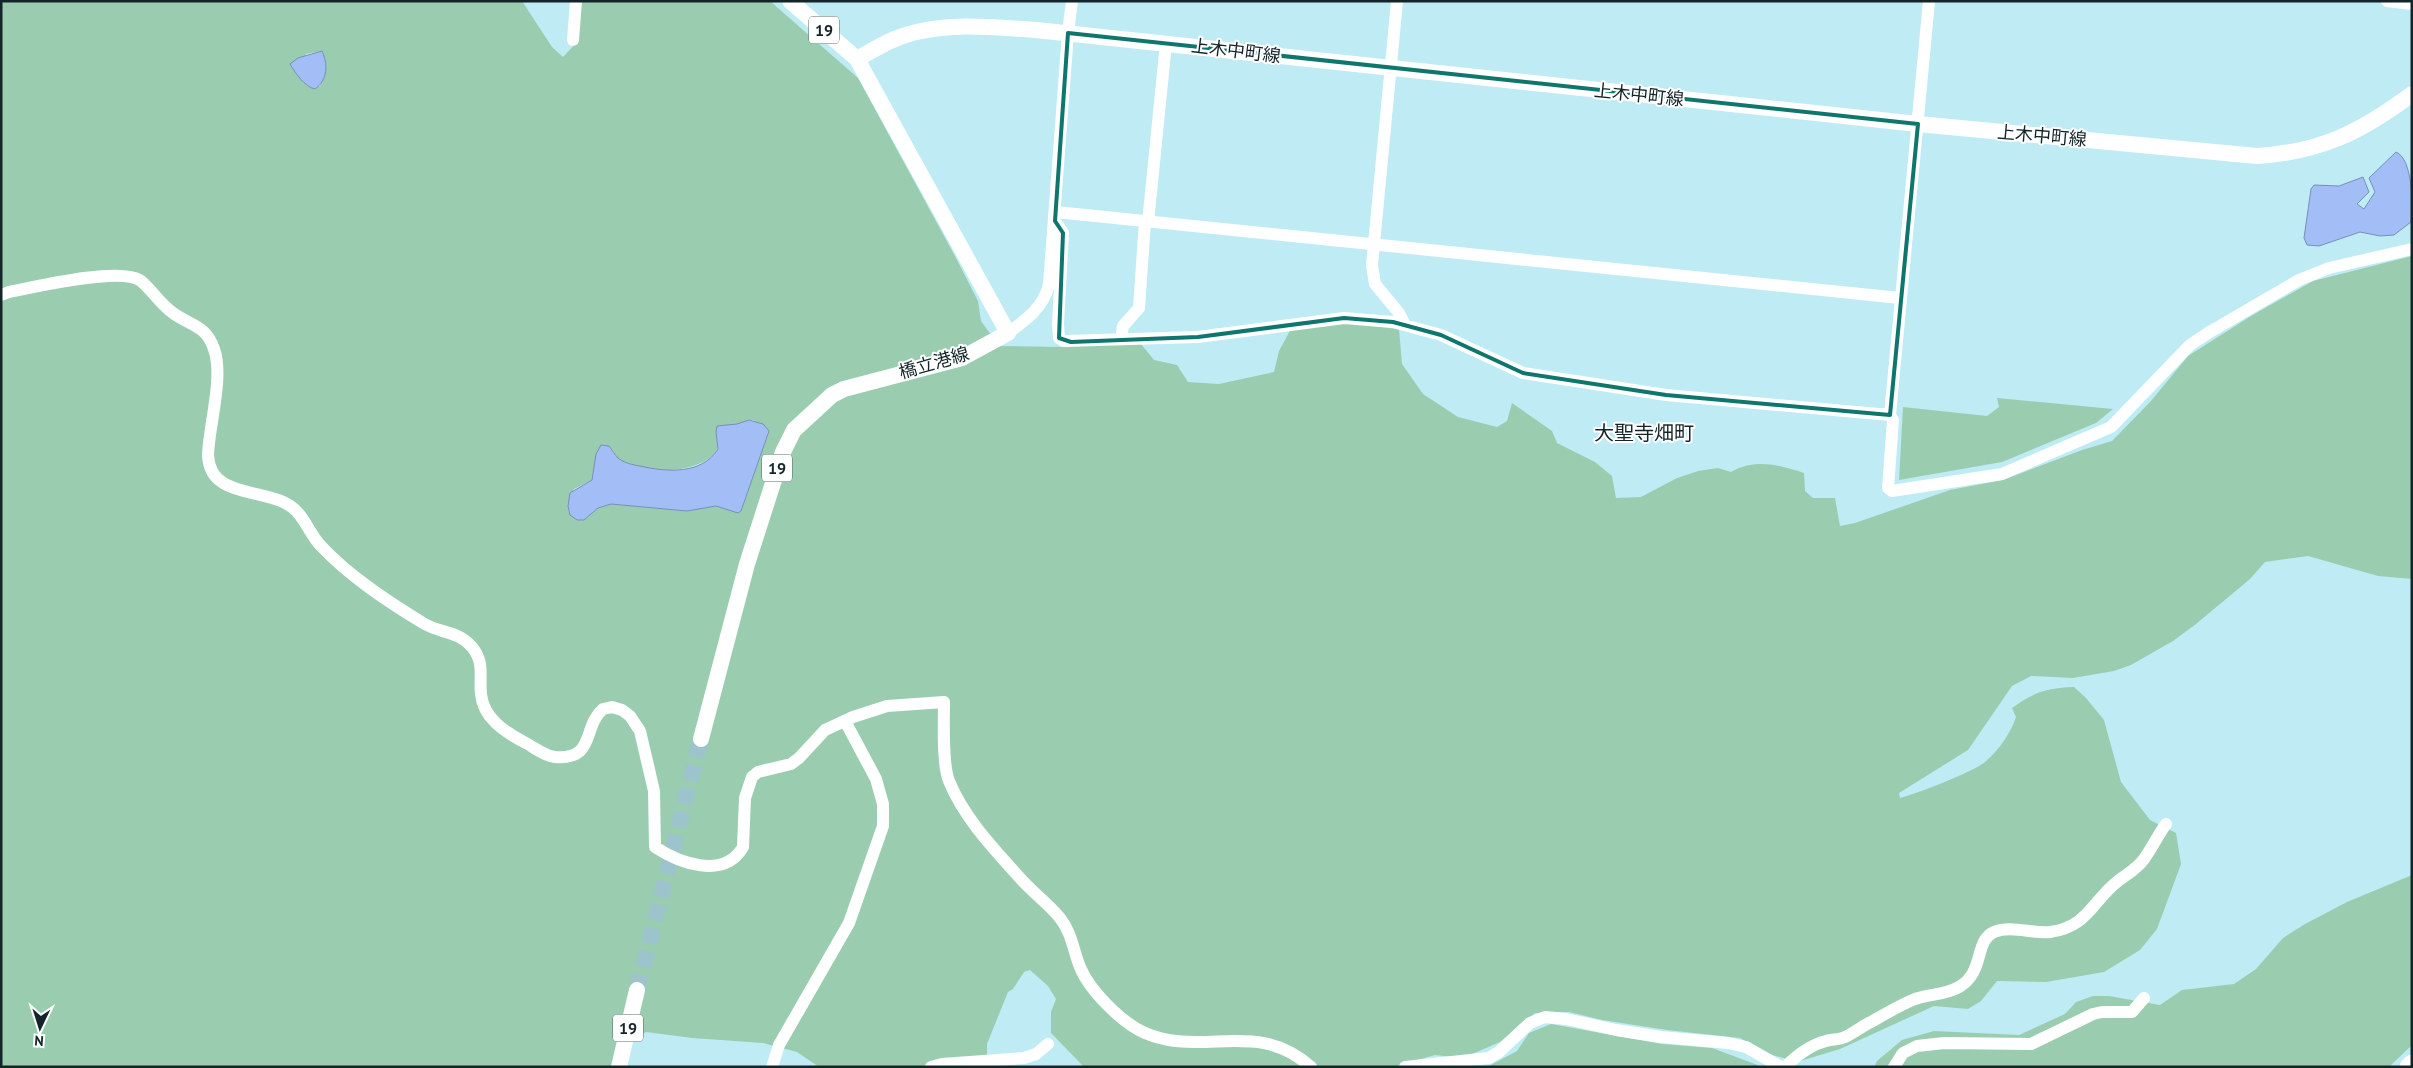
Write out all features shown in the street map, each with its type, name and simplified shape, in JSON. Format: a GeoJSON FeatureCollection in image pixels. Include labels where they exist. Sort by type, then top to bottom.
{"type":"FeatureCollection","features":[{"type":"Feature","properties":{"kind":"highway"},"geometry":{"type":"LineString","coordinates":[[2408,1067],[2412,1064]]}},
{"type":"Feature","properties":{"kind":"main road","name":"19"},"geometry":{"type":"LineString","coordinates":[[790,1],[858,59],[1008,333]]}},
{"type":"Feature","properties":{"kind":"main road","name":"上木中町線"},"geometry":{"type":"LineString","coordinates":[[858,59],[894,40],[944,28],[964,26],[1068,33],[1390,69],[1918,124],[2257,156],[2301,151],[2336,141],[2366,126],[2412,94]]}},
{"type":"Feature","properties":{"kind":"main road","name":"橋立港線"},"geometry":{"type":"LineString","coordinates":[[701,739],[747,564],[783,452],[794,430],[832,395],[844,389],[962,358],[1008,333]]}},
{"type":"Feature","properties":{"kind":"main road","name":"19"},"geometry":{"type":"LineString","coordinates":[[618,1067],[637,990]]}},
{"type":"Feature","properties":{"kind":"street"},"geometry":{"type":"LineString","coordinates":[[573,40],[576,1]]}},
{"type":"Feature","properties":{"kind":"street"},"geometry":{"type":"LineString","coordinates":[[1008,333],[1034,314],[1047,293],[1052,268],[1068,33],[1072,1]]}},
{"type":"Feature","properties":{"kind":"street"},"geometry":{"type":"LineString","coordinates":[[1397,1],[1372,265],[1375,284],[1399,313],[1405,325]]}},
{"type":"Feature","properties":{"kind":"street"},"geometry":{"type":"LineString","coordinates":[[1929,1],[1890,415],[1893,420],[1888,488],[1892,491],[2002,474],[2111,427],[2190,345],[2299,280],[2329,268],[2412,249]]}},
{"type":"Feature","properties":{"kind":"street"},"geometry":{"type":"LineString","coordinates":[[2387,1],[2412,4]]}},
{"type":"Feature","properties":{"kind":"street"},"geometry":{"type":"LineString","coordinates":[[1121,339],[1123,326],[1139,308],[1166,43]]}},
{"type":"Feature","properties":{"kind":"street"},"geometry":{"type":"LineString","coordinates":[[1055,216],[1147,222],[1900,298]]}},
{"type":"Feature","properties":{"kind":"street"},"geometry":{"type":"LineString","coordinates":[[1055,216],[1064,233],[1059,338],[1064,342],[1211,336],[1344,318],[1393,322],[1441,335],[1523,373],[1666,395],[1890,415]]}},
{"type":"Feature","properties":{"kind":"street"},"geometry":{"type":"LineString","coordinates":[[1,295],[22,289],[96,276],[130,275],[141,281],[174,314],[204,330],[215,349],[217,362],[217,384],[208,465],[219,481],[228,487],[283,500],[292,506],[320,545],[354,576],[430,628],[461,636],[480,661],[481,696],[485,709],[497,725],[521,741],[548,756],[571,756],[580,751],[587,743],[593,722],[604,709],[612,708],[630,716],[640,731],[654,791],[655,847],[664,853],[690,864],[705,866],[720,864],[739,854],[744,839],[745,798],[752,777],[766,770],[791,764],[825,730],[845,721],[887,706],[944,702],[948,781],[968,817],[992,847],[1062,920],[1069,930],[1080,969],[1091,987],[1105,1002],[1135,1028],[1157,1037],[1187,1042],[1263,1041],[1286,1049],[1311,1067]]}},
{"type":"Feature","properties":{"kind":"street"},"geometry":{"type":"LineString","coordinates":[[772,1067],[779,1046],[849,924],[883,826],[883,804],[876,779],[845,721]]}},
{"type":"Feature","properties":{"kind":"street"},"geometry":{"type":"LineString","coordinates":[[1785,1067],[1812,1046],[1826,1040],[1843,1038],[1917,999],[1958,988],[1976,970],[1981,946],[1986,937],[1994,932],[2008,929],[2030,933],[2050,932],[2067,928],[2081,921],[2117,881],[2134,870],[2144,860],[2166,824]]}},
{"type":"Feature","properties":{"kind":"street"},"geometry":{"type":"LineString","coordinates":[[1894,1067],[1896,1060],[1908,1049],[1930,1043],[2031,1044],[2093,1014],[2102,1012],[2132,1012],[2144,998]]}},
{"type":"Feature","properties":{"kind":"street"},"geometry":{"type":"LineString","coordinates":[[1405,1067],[1489,1058],[1499,1052],[1530,1023],[1545,1017],[1566,1019],[1661,1037],[1728,1043],[1746,1047],[1781,1067]]}},
{"type":"Feature","properties":{"kind":"street"},"geometry":{"type":"LineString","coordinates":[[931,1067],[942,1064],[1024,1058],[1036,1054],[1048,1044]]}},
{"type":"Feature","properties":{"kind":"highlighted area"},"geometry":{"type":"Polygon","coordinates":[[[1068,33],[1918,124],[1890,415],[1666,395],[1523,373],[1441,335],[1393,322],[1344,318],[1198,337],[1071,342],[1059,338],[1063,233],[1055,221],[1068,33]]]}},
{"type":"Feature","properties":{"kind":"green space"},"geometry":{"type":"Polygon","coordinates":[[[1,1],[522,1],[552,47],[563,57],[577,42],[580,1],[770,1],[858,78],[978,301],[981,321],[999,346],[1065,347],[1141,344],[1154,360],[1177,365],[1188,382],[1219,384],[1274,372],[1279,351],[1292,327],[1342,323],[1399,329],[1402,364],[1423,394],[1458,417],[1497,427],[1507,421],[1512,403],[1552,431],[1557,443],[1595,462],[1612,476],[1616,498],[1641,497],[1677,478],[1698,471],[1718,468],[1731,472],[1749,465],[1776,465],[1804,473],[1805,491],[1813,498],[1835,498],[1840,526],[1855,523],[1950,490],[2003,480],[2082,450],[2112,441],[2151,401],[2188,356],[2251,316],[2313,281],[2412,256],[2412,579],[2378,576],[2308,556],[2265,562],[2250,579],[2196,624],[2173,641],[2131,665],[2114,671],[2073,678],[2031,676],[2012,686],[1968,750],[1899,793],[1900,798],[1908,796],[1979,766],[1995,753],[2004,741],[2016,717],[2012,708],[2027,698],[2041,692],[2056,688],[2074,687],[2104,720],[2121,782],[2150,820],[2176,833],[2181,864],[2157,929],[2140,950],[2104,972],[2046,982],[1997,981],[1981,1001],[1968,1009],[1934,1006],[1840,1049],[1797,1062],[1769,1054],[1740,1038],[1667,1030],[1602,1020],[1569,1012],[1535,1013],[1500,1042],[1463,1058],[1435,1055],[1393,1067],[1084,1067],[1051,1033],[1051,1012],[1056,999],[1048,986],[1030,970],[1024,972],[1013,989],[1008,992],[987,1044],[987,1055],[914,1067],[819,1067],[797,1052],[763,1043],[692,1038],[646,1032],[616,1048],[612,1067],[1,1067],[1,1]],[[322,51],[306,54],[306,85],[320,86],[326,64],[322,51]],[[749,420],[728,432],[712,456],[703,462],[679,469],[652,470],[627,464],[618,458],[609,446],[594,471],[592,480],[574,489],[568,509],[570,513],[572,516],[584,520],[598,508],[611,504],[687,511],[716,506],[741,511],[769,431],[753,420],[749,420]]]}},
{"type":"Feature","properties":{"kind":"green space"},"geometry":{"type":"Polygon","coordinates":[[[1997,398],[2113,409],[2096,423],[2002,462],[1899,480],[1903,407],[1987,416],[1999,407],[1997,398]]]}},
{"type":"Feature","properties":{"kind":"green space"},"geometry":{"type":"Polygon","coordinates":[[[2412,875],[2412,1045],[2389,1067],[1874,1067],[1877,1061],[1902,1040],[1934,1031],[2019,1035],[2065,1014],[2076,1002],[2093,996],[2109,996],[2160,1005],[2182,990],[2234,984],[2256,969],[2283,938],[2305,924],[2347,902],[2412,875]]]}},
{"type":"Feature","properties":{"kind":"green space"},"geometry":{"type":"Polygon","coordinates":[[[1551,1024],[1662,1044],[1712,1048],[1763,1067],[1487,1067],[1517,1051],[1529,1033],[1551,1024]]]}},
{"type":"Feature","properties":{"kind":"water"},"geometry":{"type":"Polygon","coordinates":[[[322,51],[326,72],[322,81],[315,89],[304,83],[290,64],[298,58],[322,51]]]}},
{"type":"Feature","properties":{"kind":"water"},"geometry":{"type":"Polygon","coordinates":[[[2396,152],[2402,156],[2409,173],[2412,194],[2411,222],[2394,235],[2380,236],[2360,232],[2319,246],[2307,245],[2304,238],[2311,189],[2314,185],[2339,186],[2363,177],[2369,192],[2357,204],[2364,209],[2375,192],[2369,178],[2396,152]]]}},
{"type":"Feature","properties":{"kind":"water"},"geometry":{"type":"Polygon","coordinates":[[[749,420],[763,424],[769,431],[741,511],[738,513],[716,506],[687,511],[611,504],[598,508],[584,520],[577,520],[570,515],[568,506],[570,493],[592,480],[596,454],[601,445],[609,446],[618,458],[629,464],[661,470],[683,470],[703,463],[718,449],[717,426],[737,424],[749,420]]]}},
{"type":"Feature","properties":{"kind":"tunnel"},"geometry":{"type":"LineString","coordinates":[[637,990],[701,739]]}},
{"type":"Feature","properties":{"kind":"district","name":"大聖寺畑町"},"geometry":{"type":"Point","coordinates":[1644,433]}}]}
